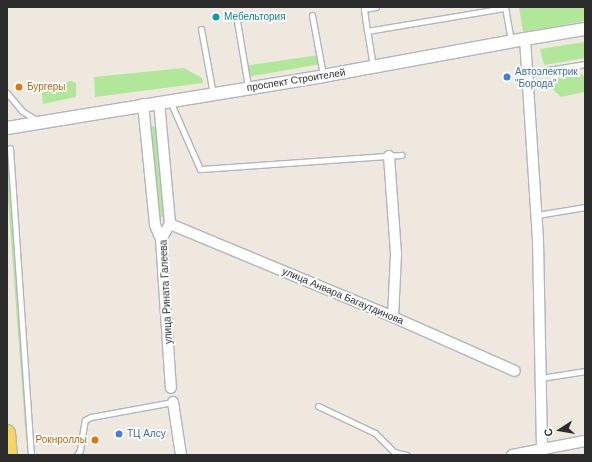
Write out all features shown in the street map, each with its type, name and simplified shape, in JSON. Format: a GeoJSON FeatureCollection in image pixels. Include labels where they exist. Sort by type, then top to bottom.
{"type":"FeatureCollection","features":[{"type":"Feature","properties":{"kind":"main road"},"geometry":{"type":"LineString","coordinates":[[7,433],[9,455]]}},
{"type":"Feature","properties":{"kind":"street","name":"проспект Строителей"},"geometry":{"type":"LineString","coordinates":[[7,128],[143,104],[323,76],[511,41],[585,29]]}},
{"type":"Feature","properties":{"kind":"street"},"geometry":{"type":"LineString","coordinates":[[525,39],[536,215],[542,452]]}},
{"type":"Feature","properties":{"kind":"street"},"geometry":{"type":"LineString","coordinates":[[164,101],[170,224]]}},
{"type":"Feature","properties":{"kind":"street"},"geometry":{"type":"LineString","coordinates":[[143,104],[155,225],[161,239]]}},
{"type":"Feature","properties":{"kind":"street"},"geometry":{"type":"LineString","coordinates":[[389,156],[396,254],[393,317]]}},
{"type":"Feature","properties":{"kind":"street","name":"улица Рината Галеева"},"geometry":{"type":"LineString","coordinates":[[170,224],[161,239],[171,388]]}},
{"type":"Feature","properties":{"kind":"street","name":"улица Анвара Багаутдинова"},"geometry":{"type":"LineString","coordinates":[[170,224],[393,317],[515,371]]}},
{"type":"Feature","properties":{"kind":"street"},"geometry":{"type":"LineString","coordinates":[[173,402],[181,455]]}},
{"type":"Feature","properties":{"kind":"street"},"geometry":{"type":"LineString","coordinates":[[512,455],[542,452],[585,441]]}},
{"type":"Feature","properties":{"kind":"lane"},"geometry":{"type":"LineString","coordinates":[[373,67],[364,9],[376,7]]}},
{"type":"Feature","properties":{"kind":"lane"},"geometry":{"type":"LineString","coordinates":[[367,31],[505,8],[511,41]]}},
{"type":"Feature","properties":{"kind":"lane"},"geometry":{"type":"LineString","coordinates":[[312,15],[323,76]]}},
{"type":"Feature","properties":{"kind":"lane"},"geometry":{"type":"LineString","coordinates":[[236,16],[249,88]]}},
{"type":"Feature","properties":{"kind":"lane"},"geometry":{"type":"LineString","coordinates":[[201,29],[213,94]]}},
{"type":"Feature","properties":{"kind":"lane"},"geometry":{"type":"LineString","coordinates":[[528,73],[585,64]]}},
{"type":"Feature","properties":{"kind":"lane"},"geometry":{"type":"LineString","coordinates":[[7,93],[22,111],[39,122]]}},
{"type":"Feature","properties":{"kind":"lane"},"geometry":{"type":"LineString","coordinates":[[164,101],[200,169],[402,155]]}},
{"type":"Feature","properties":{"kind":"lane"},"geometry":{"type":"LineString","coordinates":[[10,148],[31,455]]}},
{"type":"Feature","properties":{"kind":"lane"},"geometry":{"type":"LineString","coordinates":[[536,215],[585,207]]}},
{"type":"Feature","properties":{"kind":"lane"},"geometry":{"type":"LineString","coordinates":[[541,378],[585,371]]}},
{"type":"Feature","properties":{"kind":"lane"},"geometry":{"type":"LineString","coordinates":[[77,455],[80,450],[85,420],[173,402]]}},
{"type":"Feature","properties":{"kind":"lane"},"geometry":{"type":"LineString","coordinates":[[318,406],[375,433],[394,452],[407,455]]}},
{"type":"Feature","properties":{"kind":"green space"},"geometry":{"type":"Polygon","coordinates":[[[519,7],[585,7],[585,21],[523,32],[519,7]]]}},
{"type":"Feature","properties":{"kind":"green space"},"geometry":{"type":"Polygon","coordinates":[[[585,42],[585,58],[544,65],[540,49],[585,42]]]}},
{"type":"Feature","properties":{"kind":"green space"},"geometry":{"type":"Polygon","coordinates":[[[319,55],[321,64],[247,77],[244,66],[319,55]]]}},
{"type":"Feature","properties":{"kind":"green space"},"geometry":{"type":"Polygon","coordinates":[[[184,68],[202,78],[203,83],[95,97],[94,77],[184,68]]]}},
{"type":"Feature","properties":{"kind":"green space"},"geometry":{"type":"Polygon","coordinates":[[[582,74],[585,77],[585,92],[561,97],[544,81],[582,74]]]}},
{"type":"Feature","properties":{"kind":"green space"},"geometry":{"type":"Polygon","coordinates":[[[71,81],[76,83],[76,97],[43,104],[41,86],[71,81]]]}},
{"type":"Feature","properties":{"kind":"green space"},"geometry":{"type":"Polygon","coordinates":[[[157,126],[167,217],[159,217],[151,127],[157,126]]]}},
{"type":"Feature","properties":{"kind":"green space"},"geometry":{"type":"Polygon","coordinates":[[[7,160],[28,444],[26,440],[7,186],[7,160]]]}},
{"type":"Feature","properties":{"kind":"place","name":"Мебельтория"},"geometry":{"type":"Point","coordinates":[216,17]}},
{"type":"Feature","properties":{"kind":"place","name":"Автоэлектрик \"Борода\""},"geometry":{"type":"Point","coordinates":[507,77]}},
{"type":"Feature","properties":{"kind":"place","name":"Бургеры"},"geometry":{"type":"Point","coordinates":[19,87]}},
{"type":"Feature","properties":{"kind":"place","name":"ТЦ Алсу"},"geometry":{"type":"Point","coordinates":[119,434]}},
{"type":"Feature","properties":{"kind":"place","name":"Рокнроллы"},"geometry":{"type":"Point","coordinates":[95,440]}}]}
